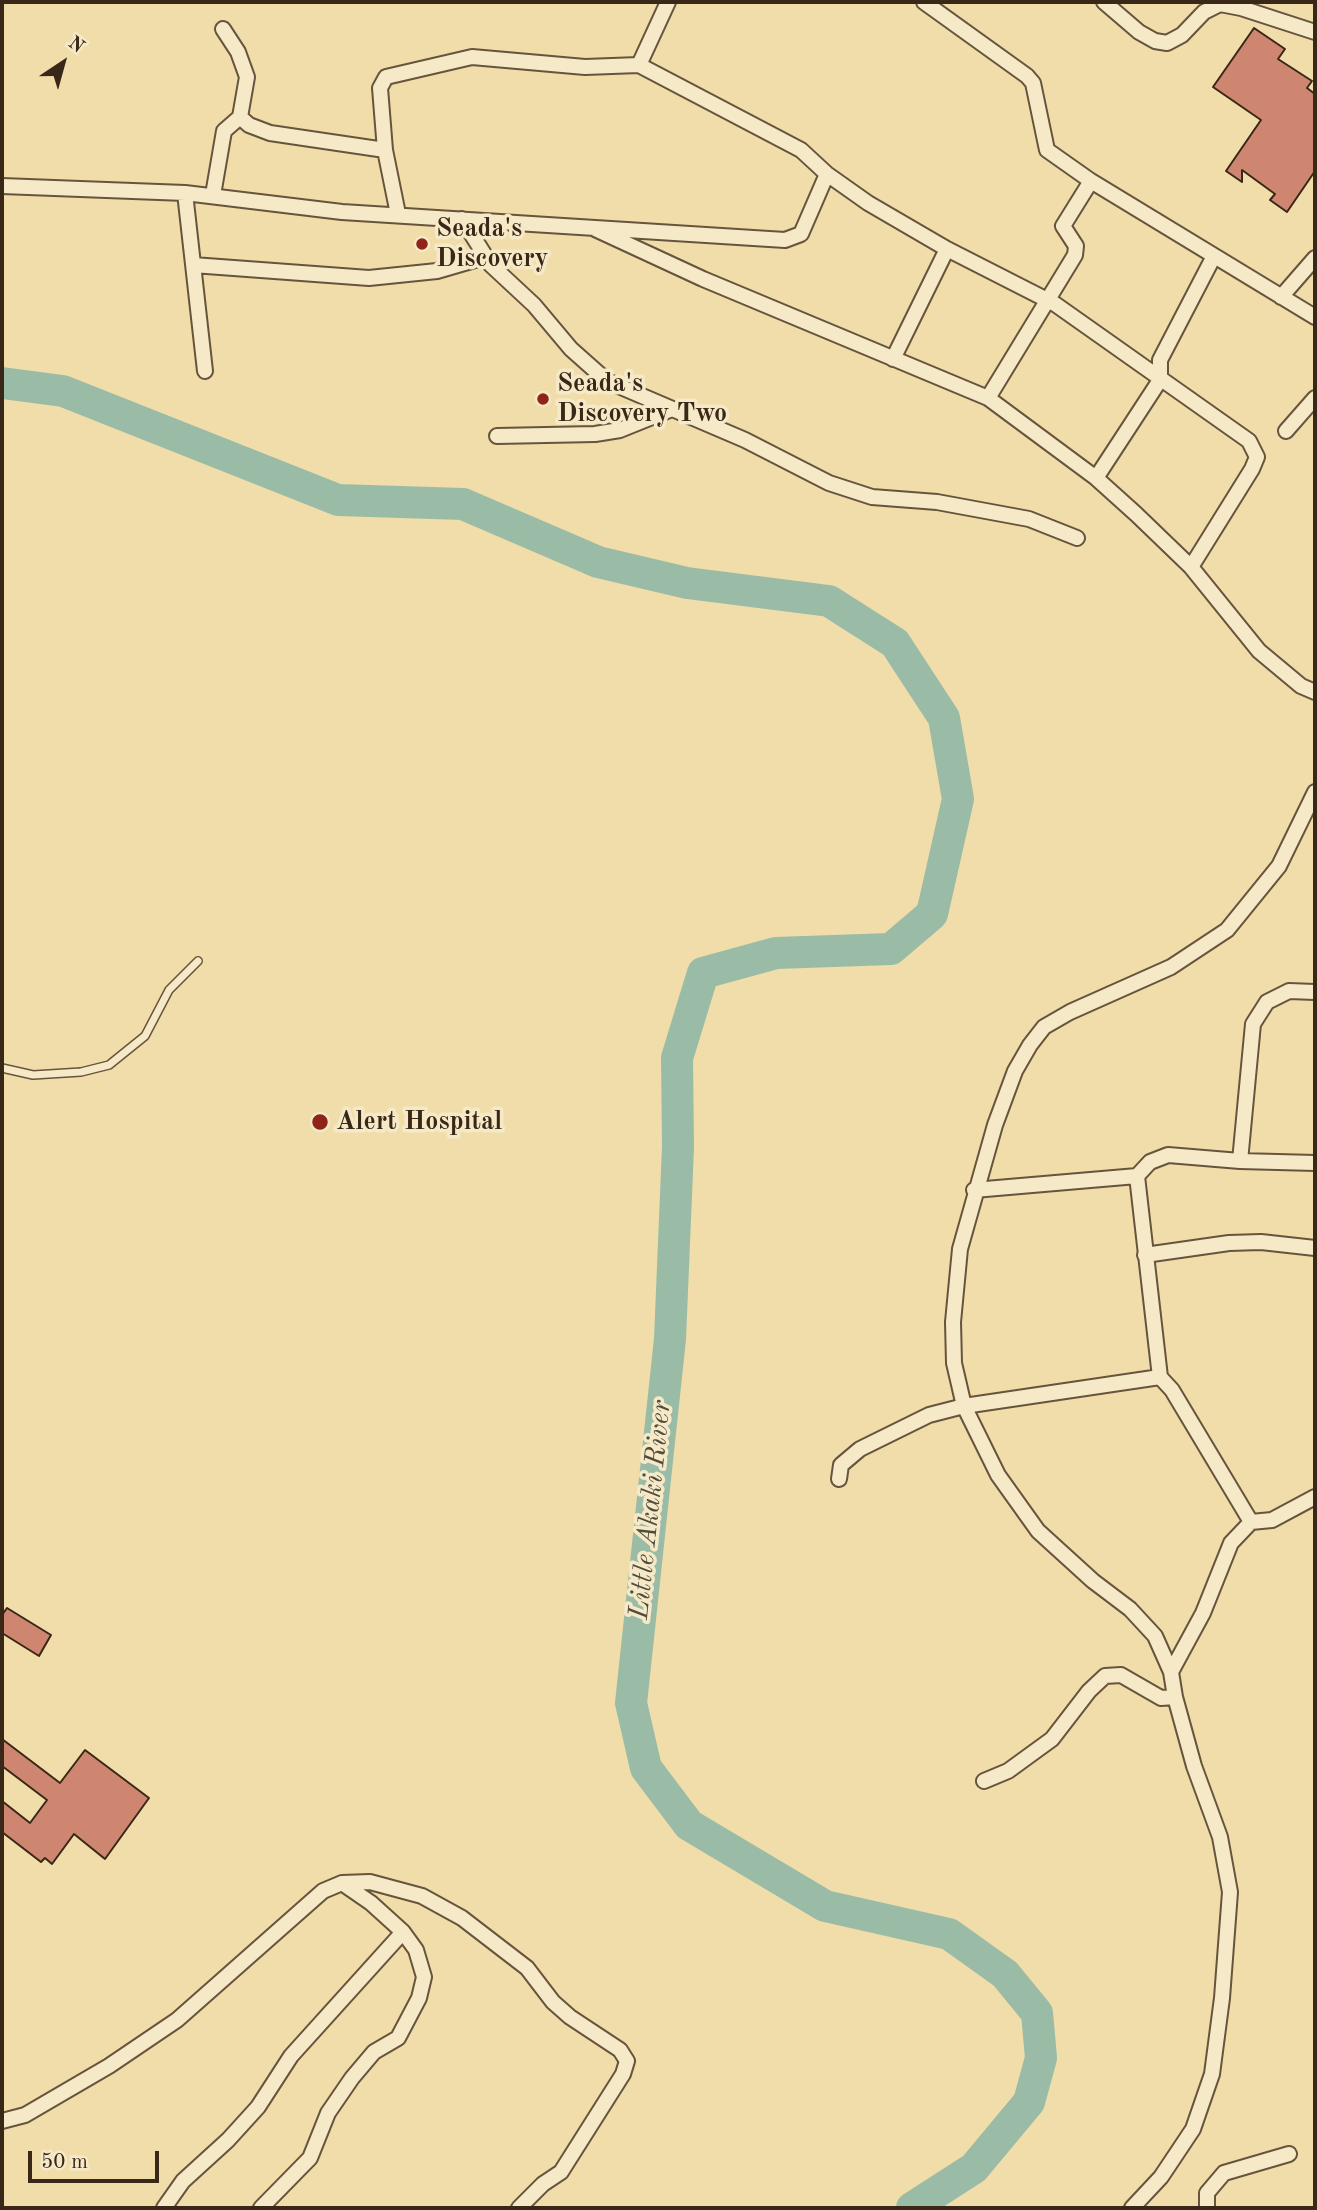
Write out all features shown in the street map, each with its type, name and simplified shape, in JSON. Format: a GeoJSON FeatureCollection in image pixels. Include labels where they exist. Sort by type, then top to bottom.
{"type":"FeatureCollection","features":[{"type":"Feature","properties":{"kind":"street"},"geometry":{"type":"LineString","coordinates":[[639,65],[668,2]]}},
{"type":"Feature","properties":{"kind":"street"},"geometry":{"type":"LineString","coordinates":[[923,2],[1033,83],[1048,150],[1091,181],[1315,317]]}},
{"type":"Feature","properties":{"kind":"street"},"geometry":{"type":"LineString","coordinates":[[1104,2],[1139,32],[1155,41],[1167,43],[1182,34],[1204,12],[1220,4],[1241,8],[1315,32]]}},
{"type":"Feature","properties":{"kind":"street"},"geometry":{"type":"LineString","coordinates":[[213,195],[224,131],[240,117],[247,77],[238,52],[223,29]]}},
{"type":"Feature","properties":{"kind":"street"},"geometry":{"type":"LineString","coordinates":[[398,214],[385,150],[380,88],[386,77],[472,57],[585,67],[639,65],[801,150],[827,174],[947,249],[1045,302],[1055,304],[1249,441],[1257,457],[1191,566]]}},
{"type":"Feature","properties":{"kind":"street"},"geometry":{"type":"LineString","coordinates":[[240,117],[249,125],[270,133],[385,150]]}},
{"type":"Feature","properties":{"kind":"street"},"geometry":{"type":"LineString","coordinates":[[2,187],[185,193],[342,212],[785,240],[801,234],[827,174]]}},
{"type":"Feature","properties":{"kind":"street"},"geometry":{"type":"LineString","coordinates":[[988,398],[1075,256],[1076,246],[1063,226],[1091,181]]}},
{"type":"Feature","properties":{"kind":"street"},"geometry":{"type":"LineString","coordinates":[[185,193],[205,372]]}},
{"type":"Feature","properties":{"kind":"street"},"geometry":{"type":"LineString","coordinates":[[462,219],[485,257],[594,371],[607,381],[745,440],[829,483],[872,497],[937,502],[1029,519],[1077,538]]}},
{"type":"Feature","properties":{"kind":"street"},"geometry":{"type":"LineString","coordinates":[[595,229],[988,398],[1096,478],[1191,566],[1259,651],[1301,686],[1315,692]]}},
{"type":"Feature","properties":{"kind":"street"},"geometry":{"type":"LineString","coordinates":[[893,359],[947,249]]}},
{"type":"Feature","properties":{"kind":"street"},"geometry":{"type":"LineString","coordinates":[[1096,478],[1160,380],[1160,360],[1214,256]]}},
{"type":"Feature","properties":{"kind":"street"},"geometry":{"type":"LineString","coordinates":[[193,265],[369,278],[437,271],[485,257]]}},
{"type":"Feature","properties":{"kind":"street"},"geometry":{"type":"LineString","coordinates":[[1281,298],[1315,258]]}},
{"type":"Feature","properties":{"kind":"street"},"geometry":{"type":"LineString","coordinates":[[1286,431],[1315,398]]}},
{"type":"Feature","properties":{"kind":"street"},"geometry":{"type":"LineString","coordinates":[[497,436],[573,436],[621,430],[672,409]]}},
{"type":"Feature","properties":{"kind":"street"},"geometry":{"type":"LineString","coordinates":[[1132,2208],[1161,2177],[1193,2129],[1212,2074],[1230,1892],[1220,1837],[1194,1766],[1171,1672],[1155,1636],[1130,1609],[1093,1581],[1038,1531],[998,1475],[964,1406],[954,1363],[953,1322],[960,1249],[974,1190],[1014,1071],[1044,1027],[1070,1012],[1171,967],[1227,930],[1279,866],[1315,792]]}},
{"type":"Feature","properties":{"kind":"street"},"geometry":{"type":"LineString","coordinates":[[1240,1161],[1253,1024],[1268,1002],[1289,991],[1315,992]]}},
{"type":"Feature","properties":{"kind":"street"},"geometry":{"type":"LineString","coordinates":[[974,1190],[1136,1176],[1150,1161],[1168,1155],[1315,1163]]}},
{"type":"Feature","properties":{"kind":"street"},"geometry":{"type":"LineString","coordinates":[[1136,1176],[1160,1377],[1172,1390],[1251,1522]]}},
{"type":"Feature","properties":{"kind":"street"},"geometry":{"type":"LineString","coordinates":[[1145,1255],[1229,1243],[1261,1242],[1315,1248]]}},
{"type":"Feature","properties":{"kind":"street"},"geometry":{"type":"LineString","coordinates":[[839,1479],[841,1465],[860,1449],[929,1415],[964,1406],[1160,1377]]}},
{"type":"Feature","properties":{"kind":"street"},"geometry":{"type":"LineString","coordinates":[[1171,1672],[1203,1614],[1231,1543],[1251,1522],[1272,1520],[1315,1497]]}},
{"type":"Feature","properties":{"kind":"street"},"geometry":{"type":"LineString","coordinates":[[984,1781],[1008,1772],[1035,1754],[1052,1739],[1089,1691],[1105,1676],[1121,1675],[1161,1698],[1175,1697]]}},
{"type":"Feature","properties":{"kind":"street"},"geometry":{"type":"LineString","coordinates":[[2,2122],[37,2108],[109,2066],[177,2020],[323,1891],[342,1883],[370,1882],[422,1896],[462,1918],[527,1968],[570,2017],[620,2050],[627,2061],[623,2074],[561,2172],[543,2184],[519,2208]]}},
{"type":"Feature","properties":{"kind":"street"},"geometry":{"type":"LineString","coordinates":[[261,2208],[310,2158],[328,2113],[374,2052],[398,2038],[419,1998],[424,1977],[416,1950],[403,1932],[371,1903],[342,1883]]}},
{"type":"Feature","properties":{"kind":"street"},"geometry":{"type":"LineString","coordinates":[[164,2208],[183,2181],[228,2140],[258,2107],[291,2056],[403,1932]]}},
{"type":"Feature","properties":{"kind":"street"},"geometry":{"type":"LineString","coordinates":[[1207,2208],[1207,2193],[1223,2173],[1289,2154]]}},
{"type":"Feature","properties":{"kind":"lane"},"geometry":{"type":"LineString","coordinates":[[2,1068],[33,1075],[81,1072],[109,1065],[145,1036],[169,990],[198,961]]}},
{"type":"Feature","properties":{"kind":"building"},"geometry":{"type":"Polygon","coordinates":[[[1254,28],[1285,49],[1278,59],[1312,81],[1307,88],[1315,94],[1315,171],[1287,212],[1270,200],[1275,194],[1242,170],[1242,182],[1226,171],[1261,120],[1213,87],[1254,28]]]}},
{"type":"Feature","properties":{"kind":"building"},"geometry":{"type":"Polygon","coordinates":[[[7,1608],[51,1635],[39,1656],[2,1633],[2,1615],[7,1608]]]}},
{"type":"Feature","properties":{"kind":"building"},"geometry":{"type":"Polygon","coordinates":[[[2,1739],[60,1783],[85,1750],[149,1798],[105,1859],[74,1834],[52,1864],[45,1858],[41,1862],[2,1832],[2,1801],[30,1823],[47,1800],[2,1766],[2,1739]]]}},
{"type":"Feature","properties":{"kind":"waterway","name":"Little Akaki River"},"geometry":{"type":"LineString","coordinates":[[2,383],[63,391],[338,500],[463,504],[598,562],[687,583],[829,601],[895,643],[944,718],[958,799],[932,914],[891,949],[776,953],[703,973],[677,1058],[678,1147],[670,1339],[631,1703],[646,1768],[689,1825],[825,1906],[949,1934],[1005,1974],[1037,2013],[1041,2058],[1029,2102],[974,2168],[912,2208]]}},
{"type":"Feature","properties":{"kind":"place","name":"Seada's Discovery"},"geometry":{"type":"Point","coordinates":[422,244]}},
{"type":"Feature","properties":{"kind":"place","name":"Seada's Discovery Two"},"geometry":{"type":"Point","coordinates":[543,399]}},
{"type":"Feature","properties":{"kind":"place","name":"Alert Hospital"},"geometry":{"type":"Point","coordinates":[320,1122]}}]}
